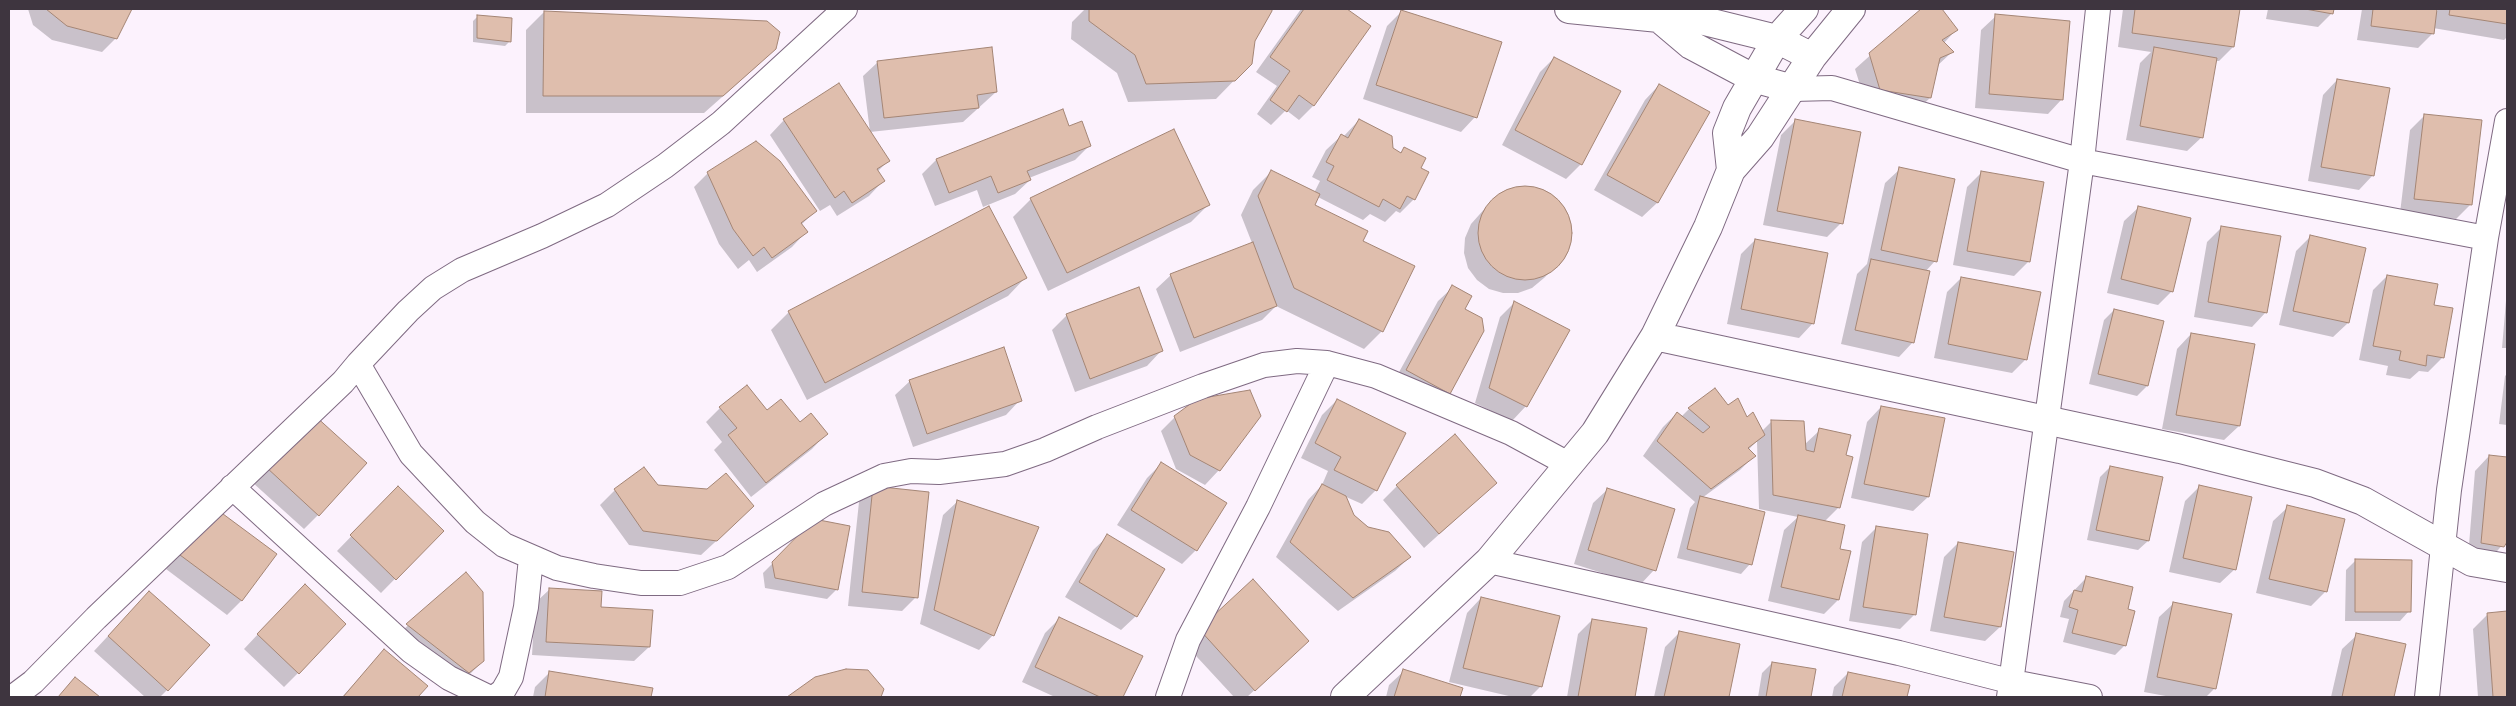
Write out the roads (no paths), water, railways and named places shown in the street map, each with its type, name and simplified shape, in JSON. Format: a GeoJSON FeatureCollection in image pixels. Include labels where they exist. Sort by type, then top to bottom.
{"type":"FeatureCollection","features":[{"type":"Feature","properties":{"kind":"main road"},"geometry":{"type":"LineString","coordinates":[[1569,9],[1659,18],[1696,19],[1777,39],[1812,57]]}},
{"type":"Feature","properties":{"kind":"main road"},"geometry":{"type":"LineString","coordinates":[[1731,170],[1727,133],[1753,78],[1777,39],[1804,9]]}},
{"type":"Feature","properties":{"kind":"main road"},"geometry":{"type":"LineString","coordinates":[[1345,697],[1489,561],[1595,433],[1655,336],[1708,227],[1731,170],[1760,137],[1793,89],[1812,57],[1851,9]]}},
{"type":"Feature","properties":{"kind":"main road"},"geometry":{"type":"LineString","coordinates":[[1659,18],[1691,45],[1753,78],[1793,89]]}},
{"type":"Feature","properties":{"kind":"main road"},"geometry":{"type":"LineString","coordinates":[[1655,336],[2198,454],[2315,483],[2363,501],[2442,547],[2472,562],[2507,568]]}},
{"type":"Feature","properties":{"kind":"street"},"geometry":{"type":"LineString","coordinates":[[13,697],[33,682],[232,487],[343,382],[408,311],[447,279],[462,270],[542,236],[607,205],[665,166],[721,122],[845,9]]}},
{"type":"Feature","properties":{"kind":"street"},"geometry":{"type":"LineString","coordinates":[[2011,689],[2082,160],[2098,9]]}},
{"type":"Feature","properties":{"kind":"street"},"geometry":{"type":"LineString","coordinates":[[1812,57],[1832,88]]}},
{"type":"Feature","properties":{"kind":"street"},"geometry":{"type":"LineString","coordinates":[[1793,89],[1832,88],[2082,160],[2486,238]]}},
{"type":"Feature","properties":{"kind":"street"},"geometry":{"type":"LineString","coordinates":[[2427,697],[2442,547],[2486,238],[2507,121]]}},
{"type":"Feature","properties":{"kind":"street"},"geometry":{"type":"LineString","coordinates":[[358,364],[411,454],[444,492],[475,522],[504,545],[557,568],[641,583],[680,583],[728,567],[824,504],[858,486],[884,476],[911,471],[938,472],[1005,464],[1045,450],[1096,427],[1203,386],[1264,365],[1297,361],[1327,363],[1376,376],[1511,433],[1570,465]]}},
{"type":"Feature","properties":{"kind":"street"},"geometry":{"type":"LineString","coordinates":[[1168,697],[1188,640],[1258,508],[1327,363]]}},
{"type":"Feature","properties":{"kind":"street"},"geometry":{"type":"LineString","coordinates":[[232,487],[411,651],[449,678],[488,697]]}},
{"type":"Feature","properties":{"kind":"street"},"geometry":{"type":"LineString","coordinates":[[495,697],[503,691],[515,660],[526,607],[531,558]]}},
{"type":"Feature","properties":{"kind":"street"},"geometry":{"type":"LineString","coordinates":[[1489,561],[1900,653],[2011,689],[2090,697]]}}]}
